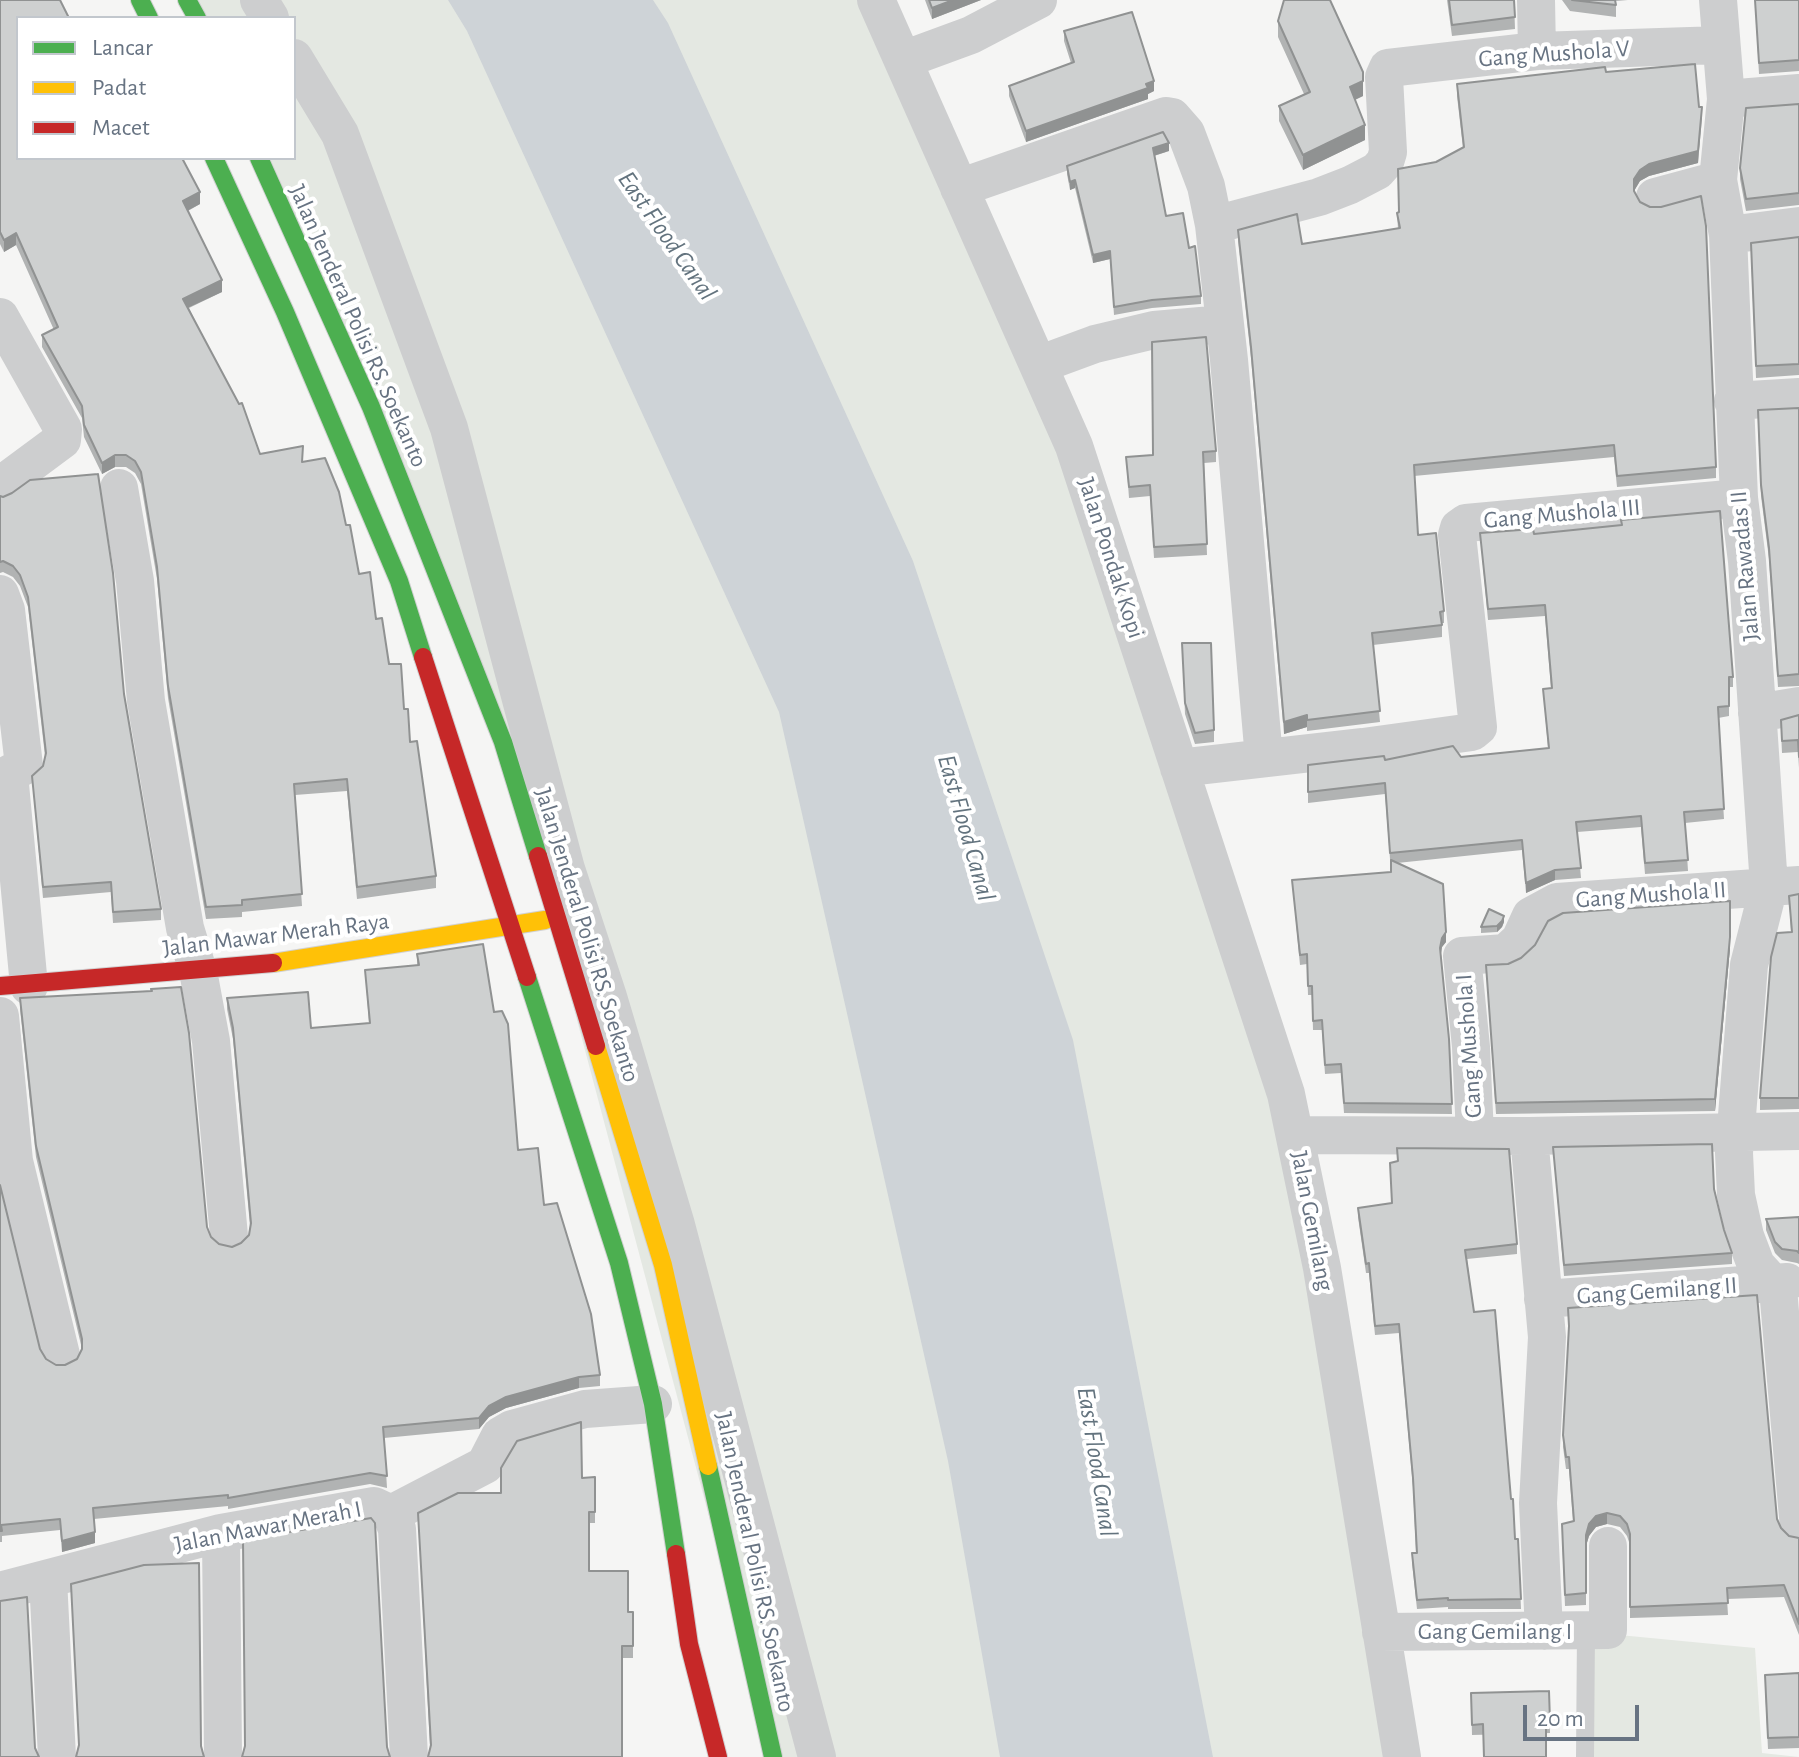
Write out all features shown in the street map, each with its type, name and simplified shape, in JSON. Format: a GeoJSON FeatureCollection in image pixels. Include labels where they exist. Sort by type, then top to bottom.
{"type":"FeatureCollection","features":[{"type":"Feature","properties":{"kind":"main road"},"geometry":{"type":"LineString","coordinates":[[215,160],[285,312],[399,581],[619,1263],[653,1404],[689,1644],[718,1757]]}},
{"type":"Feature","properties":{"kind":"main road","name":"Jalan Jenderal Polisi RS. Soekanto"},"geometry":{"type":"LineString","coordinates":[[260,160],[371,407],[503,742],[663,1265],[773,1757]]}},
{"type":"Feature","properties":{"kind":"main road","name":"Jalan Mawar Merah Raya"},"geometry":{"type":"LineString","coordinates":[[14,986],[253,966],[557,919]]}},
{"type":"Feature","properties":{"kind":"street","name":"Jalan Pondak Kopi"},"geometry":{"type":"LineString","coordinates":[[876,0],[1074,446],[1286,1094],[1296,1135]]}},
{"type":"Feature","properties":{"kind":"street"},"geometry":{"type":"LineString","coordinates":[[903,60],[971,35],[1038,0]]}},
{"type":"Feature","properties":{"kind":"street"},"geometry":{"type":"LineString","coordinates":[[1536,0],[1537,51]]}},
{"type":"Feature","properties":{"kind":"street","name":"Jalan Rawadas II"},"geometry":{"type":"LineString","coordinates":[[1718,0],[1726,99],[1718,180],[1728,235],[1739,498],[1747,561],[1757,713],[1784,886],[1749,965],[1734,1130]]}},
{"type":"Feature","properties":{"kind":"street","name":"Gang Mushola V"},"geometry":{"type":"LineString","coordinates":[[1214,225],[1319,197],[1377,171],[1385,162],[1388,152],[1384,77],[1388,68],[1537,51],[1721,45]]}},
{"type":"Feature","properties":{"kind":"street"},"geometry":{"type":"LineString","coordinates":[[296,61],[340,134],[449,428],[566,869],[613,1012],[674,1217],[817,1757]]}},
{"type":"Feature","properties":{"kind":"street"},"geometry":{"type":"LineString","coordinates":[[1726,99],[1799,93]]}},
{"type":"Feature","properties":{"kind":"street"},"geometry":{"type":"LineString","coordinates":[[959,188],[1166,116],[1172,117],[1186,133],[1206,186],[1214,225],[1264,758],[1179,768]]}},
{"type":"Feature","properties":{"kind":"street"},"geometry":{"type":"LineString","coordinates":[[1655,197],[1718,180]]}},
{"type":"Feature","properties":{"kind":"street"},"geometry":{"type":"LineString","coordinates":[[1728,235],[1799,226]]}},
{"type":"Feature","properties":{"kind":"street"},"geometry":{"type":"LineString","coordinates":[[1038,365],[1095,344],[1154,330],[1224,324]]}},
{"type":"Feature","properties":{"kind":"street"},"geometry":{"type":"LineString","coordinates":[[0,486],[62,440],[63,429],[2,326]]}},
{"type":"Feature","properties":{"kind":"street"},"geometry":{"type":"LineString","coordinates":[[1733,401],[1799,397]]}},
{"type":"Feature","properties":{"kind":"street"},"geometry":{"type":"LineString","coordinates":[[119,488],[135,581],[146,701],[185,928],[198,971],[214,1067],[229,1236]]}},
{"type":"Feature","properties":{"kind":"street","name":"Gang Mushola III"},"geometry":{"type":"LineString","coordinates":[[1264,758],[1472,732],[1478,727],[1457,535],[1459,528],[1466,523],[1739,498]]}},
{"type":"Feature","properties":{"kind":"street"},"geometry":{"type":"LineString","coordinates":[[0,594],[6,610],[24,766],[9,774],[14,986]]}},
{"type":"Feature","properties":{"kind":"street"},"geometry":{"type":"LineString","coordinates":[[1757,713],[1799,706]]}},
{"type":"Feature","properties":{"kind":"street","name":"Gang Mushola II"},"geometry":{"type":"LineString","coordinates":[[1462,956],[1506,953],[1520,940],[1531,916],[1557,902],[1784,886]]}},
{"type":"Feature","properties":{"kind":"street","name":"Gang Mushola I"},"geometry":{"type":"LineString","coordinates":[[1462,956],[1475,1135]]}},
{"type":"Feature","properties":{"kind":"street"},"geometry":{"type":"LineString","coordinates":[[0,1016],[14,1161],[61,1355]]}},
{"type":"Feature","properties":{"kind":"street","name":"Gang Gemilang II"},"geometry":{"type":"LineString","coordinates":[[1734,1130],[1736,1195],[1745,1236],[1756,1265],[1786,1282]]}},
{"type":"Feature","properties":{"kind":"street","name":"Jalan Gemilang"},"geometry":{"type":"LineString","coordinates":[[1402,1757],[1322,1268],[1296,1135],[1529,1136],[1799,1131]]}},
{"type":"Feature","properties":{"kind":"street"},"geometry":{"type":"LineString","coordinates":[[1529,1136],[1546,1361],[1538,1503],[1544,1631]]}},
{"type":"Feature","properties":{"kind":"street","name":"Gang Gemilang II"},"geometry":{"type":"LineString","coordinates":[[1543,1299],[1786,1282]]}},
{"type":"Feature","properties":{"kind":"street","name":"Gang Gemilang II"},"geometry":{"type":"LineString","coordinates":[[1786,1282],[1778,1289],[1799,1528]]}},
{"type":"Feature","properties":{"kind":"street"},"geometry":{"type":"LineString","coordinates":[[391,1514],[485,1465],[500,1436],[512,1429],[585,1409],[653,1404]]}},
{"type":"Feature","properties":{"kind":"street","name":"Jalan Mawar Merah I"},"geometry":{"type":"LineString","coordinates":[[0,1591],[221,1533],[374,1506],[391,1514],[397,1529],[409,1757]]}},
{"type":"Feature","properties":{"kind":"street"},"geometry":{"type":"LineString","coordinates":[[221,1533],[223,1757]]}},
{"type":"Feature","properties":{"kind":"street"},"geometry":{"type":"LineString","coordinates":[[1597,1631],[1608,1546]]}},
{"type":"Feature","properties":{"kind":"street"},"geometry":{"type":"LineString","coordinates":[[48,1579],[57,1757]]}},
{"type":"Feature","properties":{"kind":"street","name":"Gang Gemilang I"},"geometry":{"type":"LineString","coordinates":[[1381,1632],[1597,1631]]}},
{"type":"Feature","properties":{"kind":"lane"},"geometry":{"type":"LineString","coordinates":[[1585,1757],[1597,1631]]}},
{"type":"Feature","properties":{"kind":"shaded area"},"geometry":{"type":"Polygon","coordinates":[[[187,0],[876,0],[1038,365],[1286,1094],[1401,1757],[773,1757],[503,742],[260,160],[296,160],[296,16],[196,16],[187,0]]]}},
{"type":"Feature","properties":{"kind":"shaded area"},"geometry":{"type":"Polygon","coordinates":[[[1588,1632],[1755,1648],[1762,1753],[1799,1757],[1592,1757],[1588,1632]]]}},
{"type":"Feature","properties":{"kind":"water","name":"East Flood Canal"},"geometry":{"type":"Polygon","coordinates":[[[448,0],[653,0],[668,23],[913,561],[1073,1040],[1213,1757],[1000,1757],[948,1461],[779,712],[467,31],[448,0]]]}},
{"type":"Feature","properties":{"kind":"building"},"geometry":{"type":"Polygon","coordinates":[[[0,0],[60,0],[68,16],[16,16],[16,160],[183,160],[200,192],[183,201],[222,280],[183,299],[239,404],[242,403],[260,454],[303,446],[302,462],[325,458],[339,492],[346,525],[350,525],[359,574],[370,572],[376,619],[382,618],[389,664],[401,664],[404,709],[408,709],[410,742],[417,741],[436,876],[357,887],[347,779],[294,784],[302,894],[242,900],[242,905],[206,907],[168,686],[157,567],[141,472],[135,461],[126,455],[115,455],[102,463],[84,425],[82,406],[42,335],[58,327],[16,233],[4,240],[0,232],[0,0]]]}},
{"type":"Feature","properties":{"kind":"building"},"geometry":{"type":"Polygon","coordinates":[[[929,0],[953,0],[932,8],[929,0]]]}},
{"type":"Feature","properties":{"kind":"building"},"geometry":{"type":"Polygon","coordinates":[[[1284,0],[1330,0],[1363,72],[1363,81],[1350,87],[1365,125],[1303,155],[1279,106],[1310,92],[1278,21],[1284,0]]]}},
{"type":"Feature","properties":{"kind":"building"},"geometry":{"type":"Polygon","coordinates":[[[1449,0],[1514,0],[1515,17],[1452,25],[1449,0]]]}},
{"type":"Feature","properties":{"kind":"building"},"geometry":{"type":"Polygon","coordinates":[[[1572,0],[1615,0],[1616,5],[1572,0]]]}},
{"type":"Feature","properties":{"kind":"building"},"geometry":{"type":"Polygon","coordinates":[[[1755,0],[1799,0],[1799,60],[1759,63],[1755,0]]]}},
{"type":"Feature","properties":{"kind":"building"},"geometry":{"type":"Polygon","coordinates":[[[1132,12],[1154,81],[1146,84],[1148,88],[1026,131],[1009,86],[1074,62],[1064,31],[1132,12]]]}},
{"type":"Feature","properties":{"kind":"building"},"geometry":{"type":"Polygon","coordinates":[[[1695,64],[1699,107],[1702,107],[1698,151],[1649,164],[1634,179],[1634,191],[1640,202],[1650,207],[1701,196],[1706,226],[1716,467],[1617,476],[1614,445],[1414,465],[1418,535],[1436,533],[1444,611],[1440,612],[1442,625],[1372,633],[1380,711],[1307,720],[1307,715],[1284,722],[1238,230],[1297,214],[1302,244],[1400,228],[1397,213],[1398,169],[1436,162],[1464,147],[1457,84],[1605,67],[1606,72],[1695,64]]]}},
{"type":"Feature","properties":{"kind":"building"},"geometry":{"type":"Polygon","coordinates":[[[1799,104],[1799,193],[1746,199],[1740,168],[1746,108],[1799,104]]]}},
{"type":"Feature","properties":{"kind":"building"},"geometry":{"type":"Polygon","coordinates":[[[1163,132],[1169,143],[1153,148],[1166,216],[1183,213],[1189,248],[1195,246],[1201,296],[1114,307],[1110,251],[1093,255],[1075,180],[1070,182],[1067,166],[1163,132]]]}},
{"type":"Feature","properties":{"kind":"building"},"geometry":{"type":"Polygon","coordinates":[[[1799,237],[1799,364],[1756,366],[1751,243],[1799,237]]]}},
{"type":"Feature","properties":{"kind":"building"},"geometry":{"type":"Polygon","coordinates":[[[1206,337],[1216,451],[1203,452],[1207,544],[1154,547],[1150,485],[1129,487],[1126,457],[1153,455],[1152,342],[1206,337]]]}},
{"type":"Feature","properties":{"kind":"building"},"geometry":{"type":"Polygon","coordinates":[[[1799,408],[1799,674],[1778,676],[1761,485],[1758,410],[1799,408]]]}},
{"type":"Feature","properties":{"kind":"building"},"geometry":{"type":"Polygon","coordinates":[[[98,474],[113,573],[124,694],[161,909],[113,912],[111,882],[43,887],[32,776],[43,766],[46,753],[28,597],[13,566],[0,562],[0,496],[12,493],[30,480],[98,474]]]}},
{"type":"Feature","properties":{"kind":"building"},"geometry":{"type":"Polygon","coordinates":[[[1720,511],[1733,677],[1729,677],[1729,706],[1718,707],[1724,809],[1684,812],[1688,860],[1645,863],[1641,816],[1576,822],[1581,868],[1555,870],[1526,883],[1522,840],[1390,853],[1385,783],[1308,792],[1308,765],[1384,756],[1385,760],[1453,746],[1461,757],[1549,748],[1543,689],[1552,688],[1545,605],[1488,609],[1480,533],[1533,529],[1534,534],[1622,525],[1621,520],[1720,511]]]}},
{"type":"Feature","properties":{"kind":"building"},"geometry":{"type":"Polygon","coordinates":[[[1182,643],[1211,643],[1214,730],[1195,733],[1185,703],[1182,643]]]}},
{"type":"Feature","properties":{"kind":"building"},"geometry":{"type":"Polygon","coordinates":[[[1799,715],[1799,757],[1798,740],[1782,741],[1781,720],[1799,715]]]}},
{"type":"Feature","properties":{"kind":"building"},"geometry":{"type":"Polygon","coordinates":[[[1391,860],[1443,884],[1446,932],[1440,948],[1452,1104],[1344,1103],[1341,1064],[1325,1065],[1322,1020],[1313,1021],[1312,986],[1308,986],[1307,954],[1300,955],[1292,880],[1391,872],[1391,860]]]}},
{"type":"Feature","properties":{"kind":"building"},"geometry":{"type":"Polygon","coordinates":[[[1799,894],[1799,1098],[1760,1098],[1771,957],[1777,933],[1792,932],[1789,896],[1799,894]]]}},
{"type":"Feature","properties":{"kind":"building"},"geometry":{"type":"Polygon","coordinates":[[[1730,901],[1730,937],[1715,1099],[1496,1103],[1486,965],[1508,964],[1521,958],[1535,945],[1548,921],[1563,913],[1730,901]]]}},
{"type":"Feature","properties":{"kind":"building"},"geometry":{"type":"Polygon","coordinates":[[[1489,909],[1504,916],[1502,921],[1497,926],[1481,927],[1489,909]]]}},
{"type":"Feature","properties":{"kind":"building"},"geometry":{"type":"Polygon","coordinates":[[[483,944],[494,1012],[502,1011],[508,1024],[518,1150],[538,1148],[544,1205],[557,1203],[591,1314],[600,1375],[579,1377],[506,1397],[489,1406],[479,1418],[383,1427],[387,1476],[370,1473],[228,1498],[228,1495],[93,1508],[95,1532],[62,1541],[60,1519],[1,1525],[0,1531],[0,1185],[40,1349],[46,1359],[56,1365],[65,1365],[77,1359],[82,1349],[36,1146],[20,998],[181,987],[189,1033],[207,1227],[211,1237],[219,1244],[232,1247],[249,1235],[251,1223],[233,1028],[227,998],[308,992],[311,1028],[370,1023],[365,970],[419,965],[417,954],[483,944]]]}},
{"type":"Feature","properties":{"kind":"building"},"geometry":{"type":"Polygon","coordinates":[[[1712,1144],[1714,1189],[1732,1253],[1564,1265],[1553,1147],[1712,1144]]]}},
{"type":"Feature","properties":{"kind":"building"},"geometry":{"type":"Polygon","coordinates":[[[1397,1148],[1509,1149],[1517,1244],[1465,1250],[1474,1312],[1495,1310],[1521,1599],[1417,1600],[1412,1553],[1417,1553],[1413,1478],[1399,1324],[1375,1326],[1369,1263],[1366,1264],[1358,1208],[1392,1203],[1390,1163],[1398,1161],[1397,1148]]]}},
{"type":"Feature","properties":{"kind":"building"},"geometry":{"type":"Polygon","coordinates":[[[1799,1217],[1799,1253],[1782,1249],[1775,1242],[1766,1219],[1799,1217]]]}},
{"type":"Feature","properties":{"kind":"building"},"geometry":{"type":"Polygon","coordinates":[[[1757,1295],[1777,1519],[1789,1536],[1799,1538],[1799,1624],[1784,1585],[1727,1588],[1728,1603],[1630,1607],[1630,1534],[1620,1516],[1607,1513],[1596,1516],[1589,1524],[1586,1535],[1586,1593],[1565,1595],[1562,1524],[1574,1521],[1569,1457],[1566,1457],[1563,1435],[1568,1308],[1757,1295]]]}},
{"type":"Feature","properties":{"kind":"building"},"geometry":{"type":"Polygon","coordinates":[[[581,1422],[582,1478],[595,1477],[595,1512],[589,1512],[589,1571],[628,1571],[628,1612],[633,1612],[633,1646],[622,1646],[622,1757],[428,1757],[431,1745],[418,1513],[458,1493],[501,1493],[501,1468],[517,1441],[581,1422]]]}},
{"type":"Feature","properties":{"kind":"building"},"geometry":{"type":"Polygon","coordinates":[[[371,1518],[375,1523],[390,1757],[242,1757],[245,1746],[243,1540],[371,1518]]]}},
{"type":"Feature","properties":{"kind":"building"},"geometry":{"type":"Polygon","coordinates":[[[199,1563],[201,1746],[204,1757],[76,1757],[79,1745],[71,1584],[144,1565],[199,1563]]]}},
{"type":"Feature","properties":{"kind":"building"},"geometry":{"type":"Polygon","coordinates":[[[27,1597],[35,1748],[39,1757],[0,1757],[0,1601],[27,1597]]]}},
{"type":"Feature","properties":{"kind":"building"},"geometry":{"type":"Polygon","coordinates":[[[1799,1673],[1799,1737],[1768,1738],[1765,1675],[1799,1673]]]}},
{"type":"Feature","properties":{"kind":"building"},"geometry":{"type":"Polygon","coordinates":[[[1549,1691],[1550,1722],[1546,1723],[1546,1757],[1484,1757],[1483,1724],[1472,1725],[1471,1693],[1549,1691]]]}},
{"type":"Feature","properties":{"kind":"traffic: fast"},"geometry":{"type":"LineString","coordinates":[[140,0],[148,16]]}},
{"type":"Feature","properties":{"kind":"traffic: fast"},"geometry":{"type":"LineString","coordinates":[[187,0],[196,16]]}},
{"type":"Feature","properties":{"kind":"traffic: fast"},"geometry":{"type":"LineString","coordinates":[[215,160],[285,312],[399,581],[423,657]]}},
{"type":"Feature","properties":{"kind":"traffic: fast"},"geometry":{"type":"LineString","coordinates":[[260,160],[371,407],[503,742],[538,856]]}},
{"type":"Feature","properties":{"kind":"traffic: fast"},"geometry":{"type":"LineString","coordinates":[[527,977],[619,1263],[653,1404],[676,1554]]}},
{"type":"Feature","properties":{"kind":"traffic: fast"},"geometry":{"type":"LineString","coordinates":[[708,1466],[773,1757]]}},
{"type":"Feature","properties":{"kind":"traffic: slow"},"geometry":{"type":"LineString","coordinates":[[273,963],[545,920]]}},
{"type":"Feature","properties":{"kind":"traffic: slow"},"geometry":{"type":"LineString","coordinates":[[596,1046],[663,1265],[708,1466]]}},
{"type":"Feature","properties":{"kind":"traffic: jam"},"geometry":{"type":"LineString","coordinates":[[423,657],[527,977]]}},
{"type":"Feature","properties":{"kind":"traffic: jam"},"geometry":{"type":"LineString","coordinates":[[538,856],[596,1046]]}},
{"type":"Feature","properties":{"kind":"traffic: jam"},"geometry":{"type":"LineString","coordinates":[[0,986],[273,963]]}},
{"type":"Feature","properties":{"kind":"traffic: jam"},"geometry":{"type":"LineString","coordinates":[[676,1554],[689,1644],[718,1757]]}}]}
